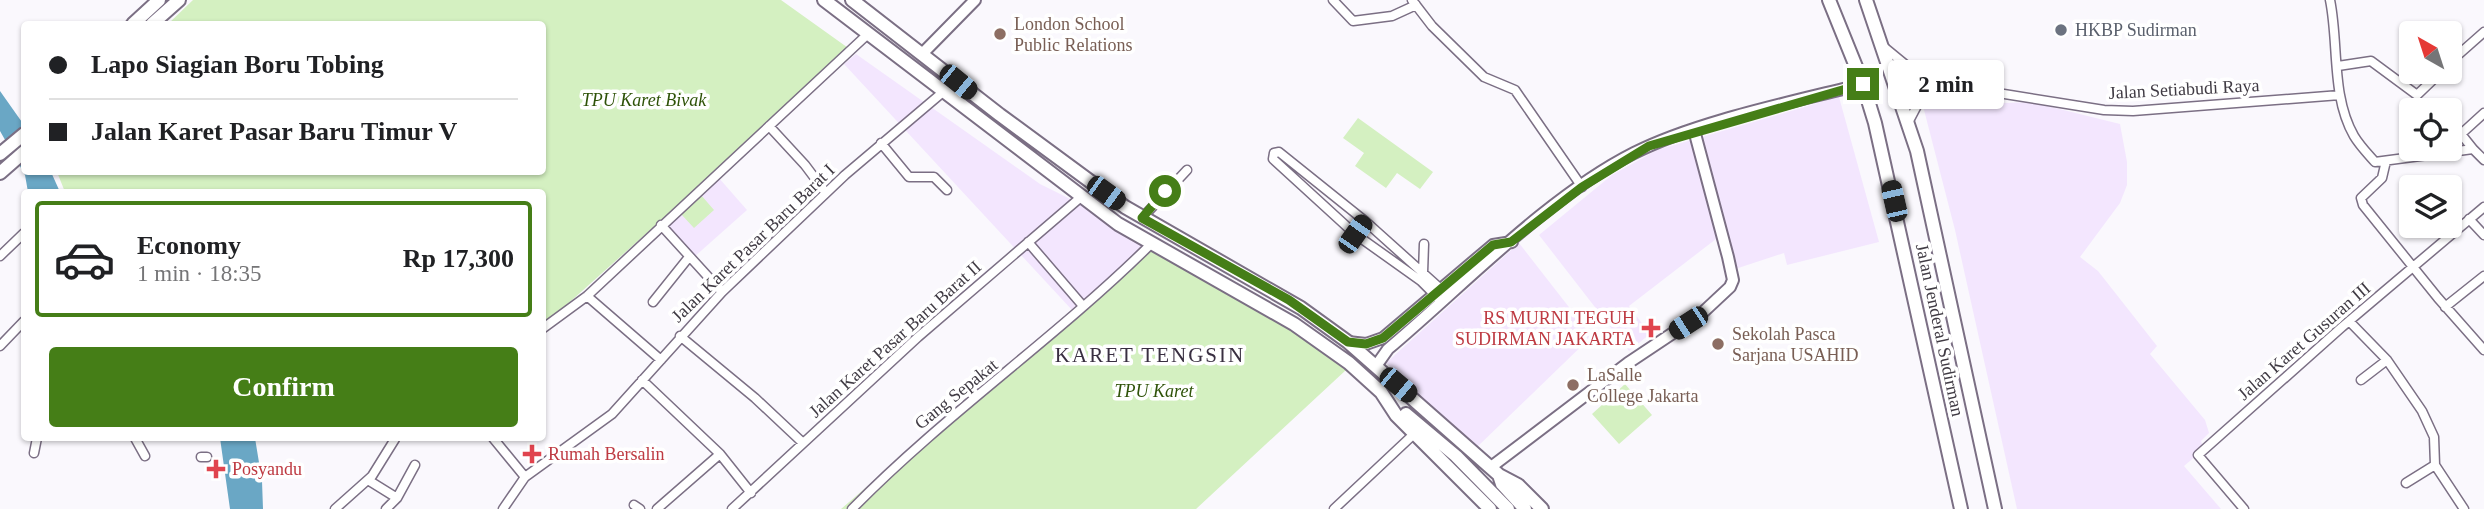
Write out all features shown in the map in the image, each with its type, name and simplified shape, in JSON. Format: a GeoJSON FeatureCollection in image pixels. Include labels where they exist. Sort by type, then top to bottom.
{"type":"FeatureCollection","features":[{"type":"Feature","properties":{"kind":"main road"},"geometry":{"type":"LineString","coordinates":[[136,21],[159,0]]}},
{"type":"Feature","properties":{"kind":"main road"},"geometry":{"type":"LineString","coordinates":[[155,21],[179,0]]}},
{"type":"Feature","properties":{"kind":"main road"},"geometry":{"type":"LineString","coordinates":[[824,0],[1081,197],[1150,245],[1294,324],[1381,392],[1456,456],[1508,509]]}},
{"type":"Feature","properties":{"kind":"main road"},"geometry":{"type":"LineString","coordinates":[[852,0],[1055,157],[1142,218],[1293,303],[1348,342],[1495,471],[1518,485],[1542,509]]}},
{"type":"Feature","properties":{"kind":"main road","name":"Jalan Jenderal Sudirman"},"geometry":{"type":"LineString","coordinates":[[1829,0],[1863,84],[1900,227],[1961,509]]}},
{"type":"Feature","properties":{"kind":"main road","name":"Jalan Jenderal Sudirman"},"geometry":{"type":"LineString","coordinates":[[1866,0],[1909,121],[1994,509]]}},
{"type":"Feature","properties":{"kind":"main road"},"geometry":{"type":"LineString","coordinates":[[1,153],[21,136]]}},
{"type":"Feature","properties":{"kind":"main road"},"geometry":{"type":"LineString","coordinates":[[5,168],[21,155]]}},
{"type":"Feature","properties":{"kind":"main road"},"geometry":{"type":"LineString","coordinates":[[1381,392],[1396,415],[1490,509]]}},
{"type":"Feature","properties":{"kind":"main road"},"geometry":{"type":"LineString","coordinates":[[1495,471],[1502,484],[1523,507]]}},
{"type":"Feature","properties":{"kind":"street"},"geometry":{"type":"LineString","coordinates":[[922,54],[975,0]]}},
{"type":"Feature","properties":{"kind":"street"},"geometry":{"type":"LineString","coordinates":[[1333,0],[1351,20],[1392,16],[1414,2],[1432,26],[1484,77],[1515,90],[1582,187]]}},
{"type":"Feature","properties":{"kind":"street"},"geometry":{"type":"LineString","coordinates":[[2330,0],[2340,96],[2355,138],[2375,162],[2473,149]]}},
{"type":"Feature","properties":{"kind":"street"},"geometry":{"type":"LineString","coordinates":[[2462,51],[2484,32]]}},
{"type":"Feature","properties":{"kind":"street"},"geometry":{"type":"LineString","coordinates":[[546,326],[587,296],[869,33]]}},
{"type":"Feature","properties":{"kind":"street","name":"Jalan Setiabudi Raya"},"geometry":{"type":"LineString","coordinates":[[1884,47],[1912,70],[1948,85],[2124,111],[2340,96]]}},
{"type":"Feature","properties":{"kind":"street"},"geometry":{"type":"LineString","coordinates":[[2338,66],[2371,61],[2399,82]]}},
{"type":"Feature","properties":{"kind":"street"},"geometry":{"type":"LineString","coordinates":[[1348,342],[1366,344],[1383,338],[1442,296],[1582,187],[1631,155],[1694,131],[1863,84]]}},
{"type":"Feature","properties":{"kind":"street"},"geometry":{"type":"LineString","coordinates":[[2402,84],[2417,95],[2428,84]]}},
{"type":"Feature","properties":{"kind":"street"},"geometry":{"type":"LineString","coordinates":[[1909,121],[1920,100],[1948,85]]}},
{"type":"Feature","properties":{"kind":"street","name":"Jalan Karet Pasar Baru Barat I"},"geometry":{"type":"LineString","coordinates":[[503,509],[525,477],[612,414],[722,292],[881,143],[943,92]]}},
{"type":"Feature","properties":{"kind":"street"},"geometry":{"type":"LineString","coordinates":[[2484,113],[2461,134],[2484,160]]}},
{"type":"Feature","properties":{"kind":"street"},"geometry":{"type":"LineString","coordinates":[[769,126],[805,164],[826,193]]}},
{"type":"Feature","properties":{"kind":"street"},"geometry":{"type":"LineString","coordinates":[[1495,471],[1628,363],[1700,315],[1730,287],[1733,280],[1728,257],[1694,131]]}},
{"type":"Feature","properties":{"kind":"street"},"geometry":{"type":"LineString","coordinates":[[881,143],[909,177],[934,177],[947,190]]}},
{"type":"Feature","properties":{"kind":"street"},"geometry":{"type":"LineString","coordinates":[[1279,152],[1365,220],[1423,270],[1442,296],[1355,234],[1273,159],[1274,153],[1279,152]]}},
{"type":"Feature","properties":{"kind":"street"},"geometry":{"type":"LineString","coordinates":[[2386,161],[2382,178],[2363,195],[2361,202],[2445,307],[2483,346]]}},
{"type":"Feature","properties":{"kind":"street"},"geometry":{"type":"LineString","coordinates":[[1287,173],[1294,165]]}},
{"type":"Feature","properties":{"kind":"street"},"geometry":{"type":"LineString","coordinates":[[1142,218],[1187,170]]}},
{"type":"Feature","properties":{"kind":"street","name":"Jalan Karet Pasar Baru Barat II"},"geometry":{"type":"LineString","coordinates":[[733,509],[918,337],[1081,197]]}},
{"type":"Feature","properties":{"kind":"street","name":"Jalan Karet Gusuran III"},"geometry":{"type":"LineString","coordinates":[[2244,509],[2198,455],[2349,321],[2484,207]]}},
{"type":"Feature","properties":{"kind":"street"},"geometry":{"type":"LineString","coordinates":[[2469,219],[2484,235]]}},
{"type":"Feature","properties":{"kind":"street"},"geometry":{"type":"LineString","coordinates":[[1355,234],[1365,220]]}},
{"type":"Feature","properties":{"kind":"street"},"geometry":{"type":"LineString","coordinates":[[661,225],[722,292]]}},
{"type":"Feature","properties":{"kind":"street"},"geometry":{"type":"LineString","coordinates":[[0,256],[21,236]]}},
{"type":"Feature","properties":{"kind":"street"},"geometry":{"type":"LineString","coordinates":[[1378,249],[1385,240]]}},
{"type":"Feature","properties":{"kind":"street"},"geometry":{"type":"LineString","coordinates":[[1028,242],[1083,306]]}},
{"type":"Feature","properties":{"kind":"street"},"geometry":{"type":"LineString","coordinates":[[1421,281],[1424,244]]}},
{"type":"Feature","properties":{"kind":"street","name":"Gang Sepakat"},"geometry":{"type":"LineString","coordinates":[[852,509],[920,444],[1083,306],[1150,245]]}},
{"type":"Feature","properties":{"kind":"street"},"geometry":{"type":"LineString","coordinates":[[653,302],[689,257]]}},
{"type":"Feature","properties":{"kind":"street"},"geometry":{"type":"LineString","coordinates":[[2445,307],[2484,276]]}},
{"type":"Feature","properties":{"kind":"street"},"geometry":{"type":"LineString","coordinates":[[587,296],[661,360]]}},
{"type":"Feature","properties":{"kind":"street"},"geometry":{"type":"LineString","coordinates":[[1376,366],[1388,349],[1442,296]]}},
{"type":"Feature","properties":{"kind":"street"},"geometry":{"type":"LineString","coordinates":[[2349,321],[2387,360],[2430,423],[2434,437],[2435,465],[2464,509]]}},
{"type":"Feature","properties":{"kind":"street"},"geometry":{"type":"LineString","coordinates":[[0,346],[21,324]]}},
{"type":"Feature","properties":{"kind":"street"},"geometry":{"type":"LineString","coordinates":[[680,336],[755,398],[803,443]]}},
{"type":"Feature","properties":{"kind":"street"},"geometry":{"type":"LineString","coordinates":[[2361,380],[2387,360]]}},
{"type":"Feature","properties":{"kind":"street"},"geometry":{"type":"LineString","coordinates":[[642,380],[720,454],[751,493]]}},
{"type":"Feature","properties":{"kind":"street"},"geometry":{"type":"LineString","coordinates":[[1334,509],[1415,433]]}},
{"type":"Feature","properties":{"kind":"street"},"geometry":{"type":"LineString","coordinates":[[34,453],[36,441]]}},
{"type":"Feature","properties":{"kind":"street"},"geometry":{"type":"LineString","coordinates":[[137,441],[145,456]]}},
{"type":"Feature","properties":{"kind":"street"},"geometry":{"type":"LineString","coordinates":[[336,509],[368,480],[394,441]]}},
{"type":"Feature","properties":{"kind":"street"},"geometry":{"type":"LineString","coordinates":[[495,441],[525,477]]}},
{"type":"Feature","properties":{"kind":"street"},"geometry":{"type":"LineString","coordinates":[[657,509],[720,454]]}},
{"type":"Feature","properties":{"kind":"street"},"geometry":{"type":"LineString","coordinates":[[386,509],[397,498],[415,465]]}},
{"type":"Feature","properties":{"kind":"street"},"geometry":{"type":"LineString","coordinates":[[2406,483],[2435,465]]}},
{"type":"Feature","properties":{"kind":"street"},"geometry":{"type":"LineString","coordinates":[[368,480],[397,498]]}},
{"type":"Feature","properties":{"kind":"shaded area"},"geometry":{"type":"Polygon","coordinates":[[[856,54],[1040,184],[1153,240],[1072,310],[844,64],[856,54]]]}},
{"type":"Feature","properties":{"kind":"shaded area"},"geometry":{"type":"Polygon","coordinates":[[[1839,97],[1879,242],[1787,265],[1784,253],[1726,272],[1716,239],[1629,306],[1650,334],[1629,351],[1539,235],[1612,175],[1657,150],[1839,97]]]}},
{"type":"Feature","properties":{"kind":"shaded area"},"geometry":{"type":"Polygon","coordinates":[[[2031,102],[2120,124],[2127,162],[2127,185],[2120,203],[2080,257],[2098,271],[2157,346],[2150,354],[2205,420],[2209,433],[2201,441],[2204,449],[2184,466],[2221,509],[2017,509],[1955,230],[1923,106],[2031,102]]]}},
{"type":"Feature","properties":{"kind":"shaded area"},"geometry":{"type":"Polygon","coordinates":[[[718,177],[747,210],[693,258],[664,225],[718,177]]]}},
{"type":"Feature","properties":{"kind":"shaded area"},"geometry":{"type":"Polygon","coordinates":[[[1519,243],[1586,329],[1594,334],[1475,449],[1386,363],[1519,243]]]}},
{"type":"Feature","properties":{"kind":"green space","name":"TPU Karet Bivak"},"geometry":{"type":"Polygon","coordinates":[[[193,0],[781,0],[851,50],[546,323],[546,189],[64,189],[58,175],[546,175],[546,21],[171,21],[193,0]]]}},
{"type":"Feature","properties":{"kind":"green space"},"geometry":{"type":"Polygon","coordinates":[[[1358,118],[1433,172],[1420,189],[1397,173],[1386,188],[1355,166],[1364,153],[1343,138],[1358,118]]]}},
{"type":"Feature","properties":{"kind":"green space"},"geometry":{"type":"Polygon","coordinates":[[[701,195],[714,210],[694,228],[681,214],[701,195]]]}},
{"type":"Feature","properties":{"kind":"green space","name":"TPU Karet"},"geometry":{"type":"Polygon","coordinates":[[[1153,240],[1304,330],[1346,370],[1196,509],[841,509],[1153,240]]]}},
{"type":"Feature","properties":{"kind":"green space"},"geometry":{"type":"Polygon","coordinates":[[[1625,384],[1652,415],[1619,444],[1592,414],[1625,384]]]}},
{"type":"Feature","properties":{"kind":"water"},"geometry":{"type":"Polygon","coordinates":[[[0,91],[21,121],[21,168],[0,131],[0,91]]]}},
{"type":"Feature","properties":{"kind":"water"},"geometry":{"type":"Polygon","coordinates":[[[25,175],[52,175],[59,189],[27,189],[25,175]]]}},
{"type":"Feature","properties":{"kind":"water"},"geometry":{"type":"Polygon","coordinates":[[[220,441],[255,441],[263,509],[230,509],[220,441]]]}},
{"type":"Feature","properties":{"kind":"place","name":"HKBP Sudirman"},"geometry":{"type":"Point","coordinates":[2061,30]}},
{"type":"Feature","properties":{"kind":"place","name":"London School Public Relations"},"geometry":{"type":"Point","coordinates":[1000,34]}},
{"type":"Feature","properties":{"kind":"place","name":"RS MURNI TEGUH SUDIRMAN JAKARTA"},"geometry":{"type":"Point","coordinates":[1651,328]}},
{"type":"Feature","properties":{"kind":"place","name":"Sekolah Pasca Sarjana USAHID"},"geometry":{"type":"Point","coordinates":[1718,344]}},
{"type":"Feature","properties":{"kind":"place","name":"LaSalle College Jakarta"},"geometry":{"type":"Point","coordinates":[1573,385]}},
{"type":"Feature","properties":{"kind":"place","name":"Rumah Bersalin"},"geometry":{"type":"Point","coordinates":[532,454]}},
{"type":"Feature","properties":{"kind":"place","name":"Posyandu"},"geometry":{"type":"Point","coordinates":[216,469]}},
{"type":"Feature","properties":{"kind":"district","name":"KARET TENGSIN"},"geometry":{"type":"Point","coordinates":[1150,355]}},
{"type":"Feature","properties":{"kind":"route"},"geometry":{"type":"LineString","coordinates":[[1165,191],[1142,218],[1289,300],[1348,342],[1373,343],[1383,338],[1493,245],[1511,242],[1582,187],[1631,155],[1694,131],[1863,84]]}}]}
